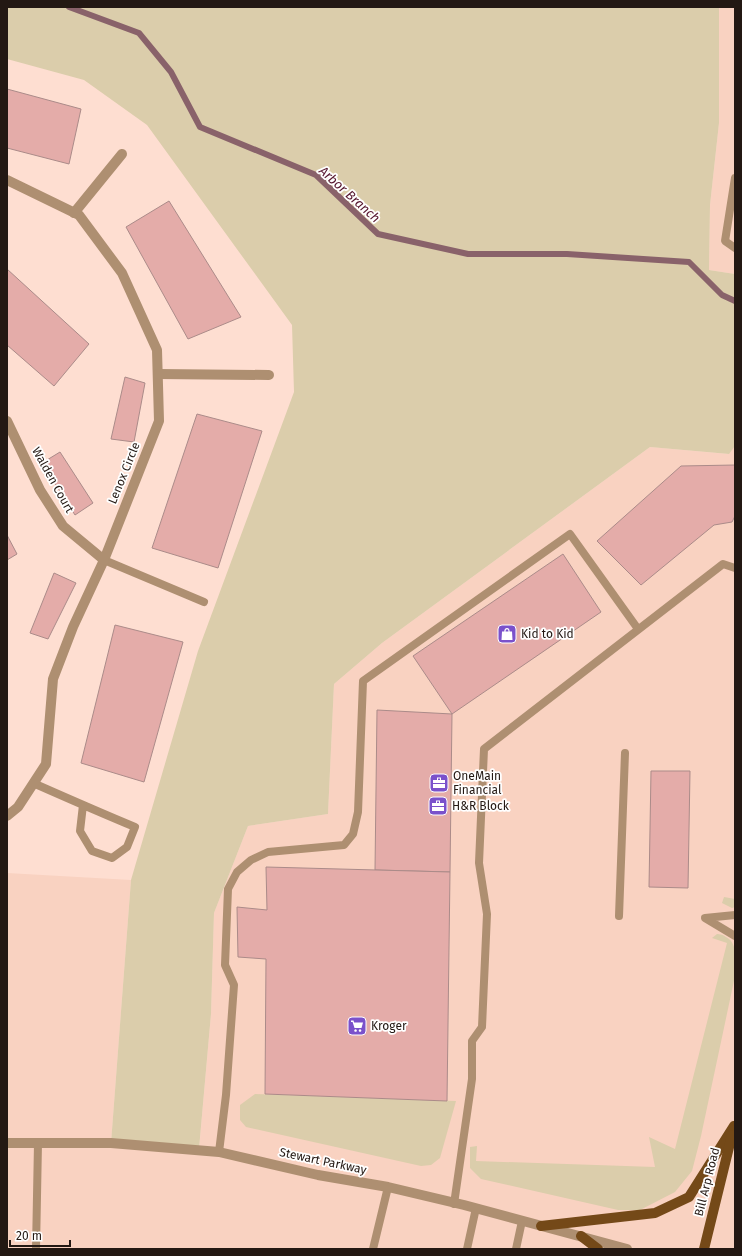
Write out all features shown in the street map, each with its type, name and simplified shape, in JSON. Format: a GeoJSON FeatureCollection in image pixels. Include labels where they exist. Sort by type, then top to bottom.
{"type":"FeatureCollection","features":[{"type":"Feature","properties":{"kind":"main road"},"geometry":{"type":"LineString","coordinates":[[541,1226],[655,1213],[689,1197],[734,1124]]}},
{"type":"Feature","properties":{"kind":"main road","name":"Bill Arp Road"},"geometry":{"type":"LineString","coordinates":[[704,1249],[734,1124]]}},
{"type":"Feature","properties":{"kind":"main road"},"geometry":{"type":"LineString","coordinates":[[581,1236],[598,1249]]}},
{"type":"Feature","properties":{"kind":"street"},"geometry":{"type":"LineString","coordinates":[[74,213],[122,154]]}},
{"type":"Feature","properties":{"kind":"street","name":"Lenox Circle"},"geometry":{"type":"LineString","coordinates":[[7,180],[78,215],[122,273],[157,350],[159,421],[104,560],[72,627],[53,679],[46,764],[18,807],[7,816]]}},
{"type":"Feature","properties":{"kind":"street"},"geometry":{"type":"LineString","coordinates":[[158,374],[269,375]]}},
{"type":"Feature","properties":{"kind":"street","name":"Walden Court"},"geometry":{"type":"LineString","coordinates":[[7,421],[40,490],[63,526],[104,560]]}},
{"type":"Feature","properties":{"kind":"street","name":"Stewart Parkway"},"geometry":{"type":"LineString","coordinates":[[7,1143],[111,1143],[219,1152],[318,1175],[388,1187],[454,1204],[476,1208],[628,1249]]}},
{"type":"Feature","properties":{"kind":"lane"},"geometry":{"type":"LineString","coordinates":[[735,178],[725,241],[735,248]]}},
{"type":"Feature","properties":{"kind":"lane"},"geometry":{"type":"LineString","coordinates":[[219,1152],[226,1095],[234,985],[225,965],[228,889],[237,872],[251,860],[268,852],[344,846],[353,834],[358,812],[362,681],[570,534],[638,629]]}},
{"type":"Feature","properties":{"kind":"lane"},"geometry":{"type":"LineString","coordinates":[[104,560],[204,602]]}},
{"type":"Feature","properties":{"kind":"lane"},"geometry":{"type":"LineString","coordinates":[[454,1204],[472,1079],[472,1041],[482,1027],[487,914],[479,863],[484,749],[723,564],[735,568]]}},
{"type":"Feature","properties":{"kind":"lane"},"geometry":{"type":"LineString","coordinates":[[619,916],[625,753]]}},
{"type":"Feature","properties":{"kind":"lane"},"geometry":{"type":"LineString","coordinates":[[33,783],[135,827],[127,847],[112,858],[92,851],[80,831],[83,805]]}},
{"type":"Feature","properties":{"kind":"lane"},"geometry":{"type":"LineString","coordinates":[[735,915],[704,918],[735,936]]}},
{"type":"Feature","properties":{"kind":"lane"},"geometry":{"type":"LineString","coordinates":[[36,1249],[38,1143]]}},
{"type":"Feature","properties":{"kind":"lane"},"geometry":{"type":"LineString","coordinates":[[373,1249],[388,1187]]}},
{"type":"Feature","properties":{"kind":"lane"},"geometry":{"type":"LineString","coordinates":[[467,1249],[476,1208]]}},
{"type":"Feature","properties":{"kind":"lane"},"geometry":{"type":"LineString","coordinates":[[516,1249],[522,1221]]}},
{"type":"Feature","properties":{"kind":"shaded area"},"geometry":{"type":"Polygon","coordinates":[[[7,7],[719,7],[719,123],[710,205],[709,270],[735,274],[735,446],[729,454],[650,447],[382,643],[334,684],[328,814],[248,826],[214,913],[211,1014],[199,1149],[111,1143],[131,880],[198,651],[294,392],[292,325],[147,125],[84,80],[7,59],[7,7]]]}},
{"type":"Feature","properties":{"kind":"shaded area"},"geometry":{"type":"Polygon","coordinates":[[[719,7],[735,7],[735,274],[709,270],[710,205],[719,123],[719,7]]]}},
{"type":"Feature","properties":{"kind":"shaded area"},"geometry":{"type":"Polygon","coordinates":[[[735,446],[735,1249],[7,1249],[7,873],[131,880],[111,1143],[199,1150],[211,1014],[214,913],[248,826],[328,814],[334,684],[382,643],[650,447],[728,454],[735,446]]]}},
{"type":"Feature","properties":{"kind":"shaded area"},"geometry":{"type":"Polygon","coordinates":[[[724,897],[735,899],[735,907],[732,908],[722,903],[724,897]]]}},
{"type":"Feature","properties":{"kind":"shaded area"},"geometry":{"type":"Polygon","coordinates":[[[717,934],[725,936],[733,944],[736,960],[735,976],[701,1136],[692,1171],[675,1192],[640,1210],[618,1210],[481,1179],[470,1168],[470,1147],[477,1146],[476,1161],[655,1167],[649,1137],[675,1149],[727,943],[712,938],[717,934]]]}},
{"type":"Feature","properties":{"kind":"shaded area"},"geometry":{"type":"Polygon","coordinates":[[[255,1094],[456,1101],[440,1158],[431,1165],[421,1166],[246,1127],[240,1120],[240,1105],[255,1094]]]}},
{"type":"Feature","properties":{"kind":"building"},"geometry":{"type":"Polygon","coordinates":[[[7,89],[81,109],[69,164],[7,148],[7,89]]]}},
{"type":"Feature","properties":{"kind":"building"},"geometry":{"type":"Polygon","coordinates":[[[169,201],[241,317],[188,339],[126,227],[169,201]]]}},
{"type":"Feature","properties":{"kind":"building"},"geometry":{"type":"Polygon","coordinates":[[[7,269],[89,344],[54,386],[7,345],[7,269]]]}},
{"type":"Feature","properties":{"kind":"building"},"geometry":{"type":"Polygon","coordinates":[[[125,377],[145,383],[134,442],[111,439],[125,377]]]}},
{"type":"Feature","properties":{"kind":"building"},"geometry":{"type":"Polygon","coordinates":[[[197,414],[262,431],[218,568],[152,548],[197,414]]]}},
{"type":"Feature","properties":{"kind":"building"},"geometry":{"type":"Polygon","coordinates":[[[60,452],[93,503],[75,515],[42,463],[60,452]]]}},
{"type":"Feature","properties":{"kind":"building"},"geometry":{"type":"Polygon","coordinates":[[[735,465],[735,516],[732,522],[714,525],[641,585],[597,541],[681,466],[735,465]]]}},
{"type":"Feature","properties":{"kind":"building"},"geometry":{"type":"Polygon","coordinates":[[[7,535],[17,554],[7,560],[7,535]]]}},
{"type":"Feature","properties":{"kind":"building","name":"Kid to Kid"},"geometry":{"type":"Polygon","coordinates":[[[563,554],[601,612],[452,714],[413,656],[563,554]]]}},
{"type":"Feature","properties":{"kind":"building"},"geometry":{"type":"Polygon","coordinates":[[[54,573],[76,583],[48,639],[30,633],[54,573]]]}},
{"type":"Feature","properties":{"kind":"building"},"geometry":{"type":"Polygon","coordinates":[[[115,625],[183,642],[144,782],[81,763],[115,625]]]}},
{"type":"Feature","properties":{"kind":"building"},"geometry":{"type":"Polygon","coordinates":[[[377,710],[452,714],[450,872],[375,870],[377,710]]]}},
{"type":"Feature","properties":{"kind":"building"},"geometry":{"type":"Polygon","coordinates":[[[651,771],[690,771],[688,888],[649,887],[651,771]]]}},
{"type":"Feature","properties":{"kind":"building","name":"Kroger"},"geometry":{"type":"Polygon","coordinates":[[[266,867],[450,872],[447,1101],[265,1094],[266,959],[238,957],[237,907],[267,910],[266,867]]]}},
{"type":"Feature","properties":{"kind":"waterway","name":"Arbor Branch"},"geometry":{"type":"LineString","coordinates":[[69,7],[139,33],[171,72],[200,127],[316,175],[378,234],[468,254],[567,254],[689,262],[722,295],[735,301]]}},
{"type":"Feature","properties":{"kind":"place","name":"Kid to Kid"},"geometry":{"type":"Point","coordinates":[507,634]}},
{"type":"Feature","properties":{"kind":"place","name":"OneMain Financial"},"geometry":{"type":"Point","coordinates":[439,783]}},
{"type":"Feature","properties":{"kind":"place","name":"H&R Block"},"geometry":{"type":"Point","coordinates":[438,806]}},
{"type":"Feature","properties":{"kind":"place","name":"Kroger"},"geometry":{"type":"Point","coordinates":[357,1026]}}]}
